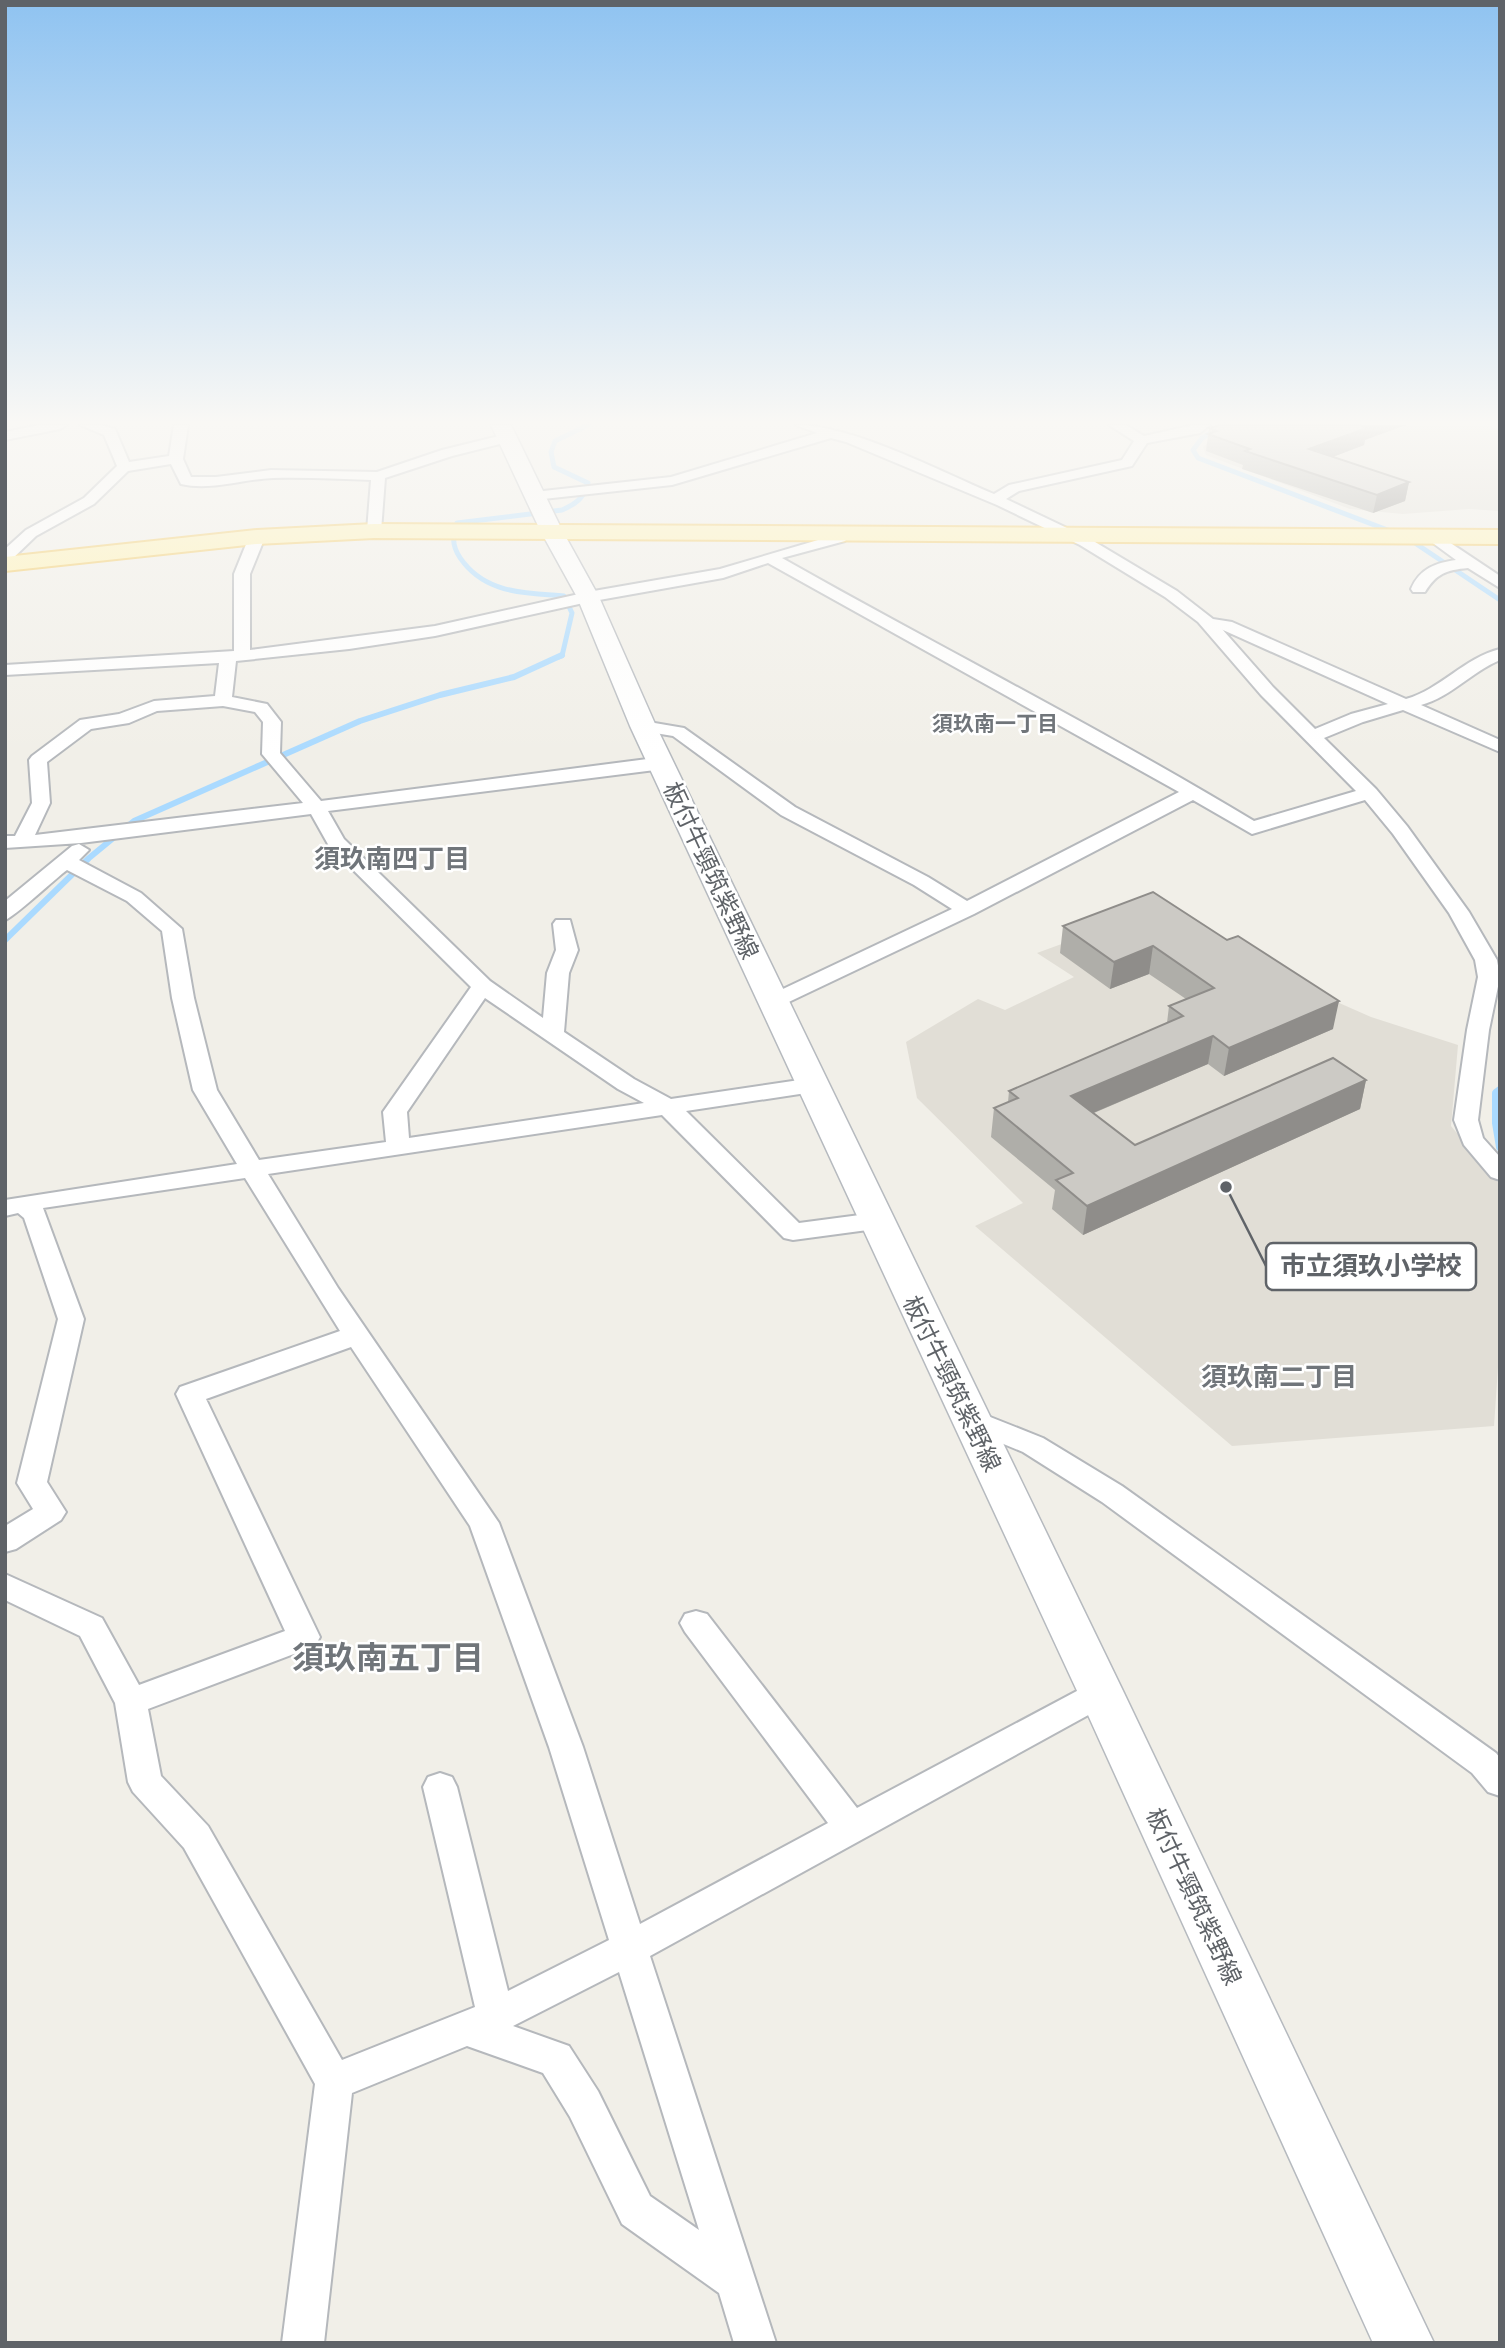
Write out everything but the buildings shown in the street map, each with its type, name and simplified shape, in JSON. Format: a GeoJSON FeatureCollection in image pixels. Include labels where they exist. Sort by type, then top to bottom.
{"type":"FeatureCollection","features":[{"type":"Feature","properties":{"kind":"main road"},"geometry":{"type":"LineString","coordinates":[[5,565],[257,537],[304,535]]}},
{"type":"Feature","properties":{"kind":"main road","name":"板付牛頸筑紫野線"},"geometry":{"type":"LineString","coordinates":[[554,535],[588,597],[643,726],[875,1221],[1101,1693],[1404,2343]]}},
{"type":"Feature","properties":{"kind":"main road"},"geometry":{"type":"LineString","coordinates":[[1354,535],[1500,537]]}},
{"type":"Feature","properties":{"kind":"street"},"geometry":{"type":"LineString","coordinates":[[5,558],[29,535]]}},
{"type":"Feature","properties":{"kind":"street"},"geometry":{"type":"LineString","coordinates":[[5,670],[234,657],[435,631],[588,597],[723,573],[769,557],[840,538],[843,535]]}},
{"type":"Feature","properties":{"kind":"street"},"geometry":{"type":"LineString","coordinates":[[1071,535],[1171,594],[1207,624],[1311,737],[1368,793],[1400,830],[1459,912],[1493,964],[1478,1030],[1466,1120],[1472,1140],[1500,1172]]}},
{"type":"Feature","properties":{"kind":"street"},"geometry":{"type":"LineString","coordinates":[[1431,535],[1500,583]]}},
{"type":"Feature","properties":{"kind":"street"},"geometry":{"type":"LineString","coordinates":[[223,701],[234,657],[242,575],[257,537]]}},
{"type":"Feature","properties":{"kind":"street"},"geometry":{"type":"LineString","coordinates":[[769,557],[922,644],[1156,770],[1252,828],[1368,793]]}},
{"type":"Feature","properties":{"kind":"street"},"geometry":{"type":"LineString","coordinates":[[1419,589],[1422,580],[1440,567],[1468,563]]}},
{"type":"Feature","properties":{"kind":"street"},"geometry":{"type":"LineString","coordinates":[[1207,624],[1226,625],[1500,747]]}},
{"type":"Feature","properties":{"kind":"street"},"geometry":{"type":"LineString","coordinates":[[1311,737],[1357,718],[1432,696],[1459,676],[1500,654]]}},
{"type":"Feature","properties":{"kind":"street"},"geometry":{"type":"LineString","coordinates":[[14,842],[41,803],[38,760],[86,724],[124,719],[154,706],[223,701],[261,708],[272,722],[271,754],[317,808],[336,842],[482,986],[626,1084],[668,1107],[793,1232],[875,1221]]}},
{"type":"Feature","properties":{"kind":"street"},"geometry":{"type":"LineString","coordinates":[[643,726],[678,732],[788,811],[921,881],[967,910]]}},
{"type":"Feature","properties":{"kind":"street"},"geometry":{"type":"LineString","coordinates":[[14,842],[317,808],[550,775],[663,764]]}},
{"type":"Feature","properties":{"kind":"street"},"geometry":{"type":"LineString","coordinates":[[774,1002],[967,910],[1192,793]]}},
{"type":"Feature","properties":{"kind":"street"},"geometry":{"type":"LineString","coordinates":[[5,914],[99,834]]}},
{"type":"Feature","properties":{"kind":"street"},"geometry":{"type":"LineString","coordinates":[[65,861],[134,897],[172,929],[183,998],[205,1090],[357,1335],[485,1523],[566,1747],[755,2343]]}},
{"type":"Feature","properties":{"kind":"street"},"geometry":{"type":"LineString","coordinates":[[553,1034],[558,973],[567,950],[564,924]]}},
{"type":"Feature","properties":{"kind":"street"},"geometry":{"type":"LineString","coordinates":[[398,1147],[395,1112],[482,986]]}},
{"type":"Feature","properties":{"kind":"street"},"geometry":{"type":"LineString","coordinates":[[14,1205],[813,1085]]}},
{"type":"Feature","properties":{"kind":"street"},"geometry":{"type":"LineString","coordinates":[[5,1541],[51,1512],[32,1483],[71,1319],[35,1214],[14,1205]]}},
{"type":"Feature","properties":{"kind":"street"},"geometry":{"type":"LineString","coordinates":[[131,1702],[304,1637],[190,1394],[357,1335]]}},
{"type":"Feature","properties":{"kind":"street"},"geometry":{"type":"LineString","coordinates":[[970,1419],[1033,1445],[1112,1494],[1484,1763],[1500,1782]]}},
{"type":"Feature","properties":{"kind":"street"},"geometry":{"type":"LineString","coordinates":[[5,1586],[91,1628],[131,1702],[145,1782],[196,1837],[334,2082],[303,2343]]}},
{"type":"Feature","properties":{"kind":"street"},"geometry":{"type":"LineString","coordinates":[[696,1623],[852,1828]]}},
{"type":"Feature","properties":{"kind":"street"},"geometry":{"type":"LineString","coordinates":[[334,2082],[482,2022],[630,1948],[1101,1693]]}},
{"type":"Feature","properties":{"kind":"street"},"geometry":{"type":"LineString","coordinates":[[440,1787],[482,2022]]}},
{"type":"Feature","properties":{"kind":"street"},"geometry":{"type":"LineString","coordinates":[[482,2022],[556,2059],[584,2104],[636,2210],[735,2280]]}},
{"type":"Feature","properties":{"kind":"shaded area"},"geometry":{"type":"Polygon","coordinates":[[[1157,909],[1221,951],[1371,1017],[1458,1045],[1451,1126],[1500,1185],[1500,1338],[1494,1426],[1232,1446],[975,1226],[1023,1203],[917,1098],[906,1042],[978,999],[1005,1010],[1074,977],[1037,953],[1157,909]]]}},
{"type":"Feature","properties":{"kind":"waterway"},"geometry":{"type":"LineString","coordinates":[[454,535],[455,549],[460,558],[485,581],[510,590],[564,596],[572,613],[562,656],[559,657]]}},
{"type":"Feature","properties":{"kind":"waterway"},"geometry":{"type":"LineString","coordinates":[[1409,539],[1500,600]]}},
{"type":"Feature","properties":{"kind":"waterway"},"geometry":{"type":"LineString","coordinates":[[5,940],[89,858],[134,821],[360,721],[440,695],[514,677],[562,655]]}},
{"type":"Feature","properties":{"kind":"waterway"},"geometry":{"type":"LineString","coordinates":[[1500,1090],[1496,1093],[1496,1123],[1500,1147]]}},
{"type":"Feature","properties":{"kind":"place","name":"市立須玖小学校"},"geometry":{"type":"Point","coordinates":[1226,1187]}},
{"type":"Feature","properties":{"kind":"district","name":"須玖南一丁目"},"geometry":{"type":"Point","coordinates":[995,723]}},
{"type":"Feature","properties":{"kind":"district","name":"須玖南四丁目"},"geometry":{"type":"Point","coordinates":[392,858]}},
{"type":"Feature","properties":{"kind":"district","name":"須玖南二丁目"},"geometry":{"type":"Point","coordinates":[1279,1376]}},
{"type":"Feature","properties":{"kind":"district","name":"須玖南五丁目"},"geometry":{"type":"Point","coordinates":[388,1656]}}]}
